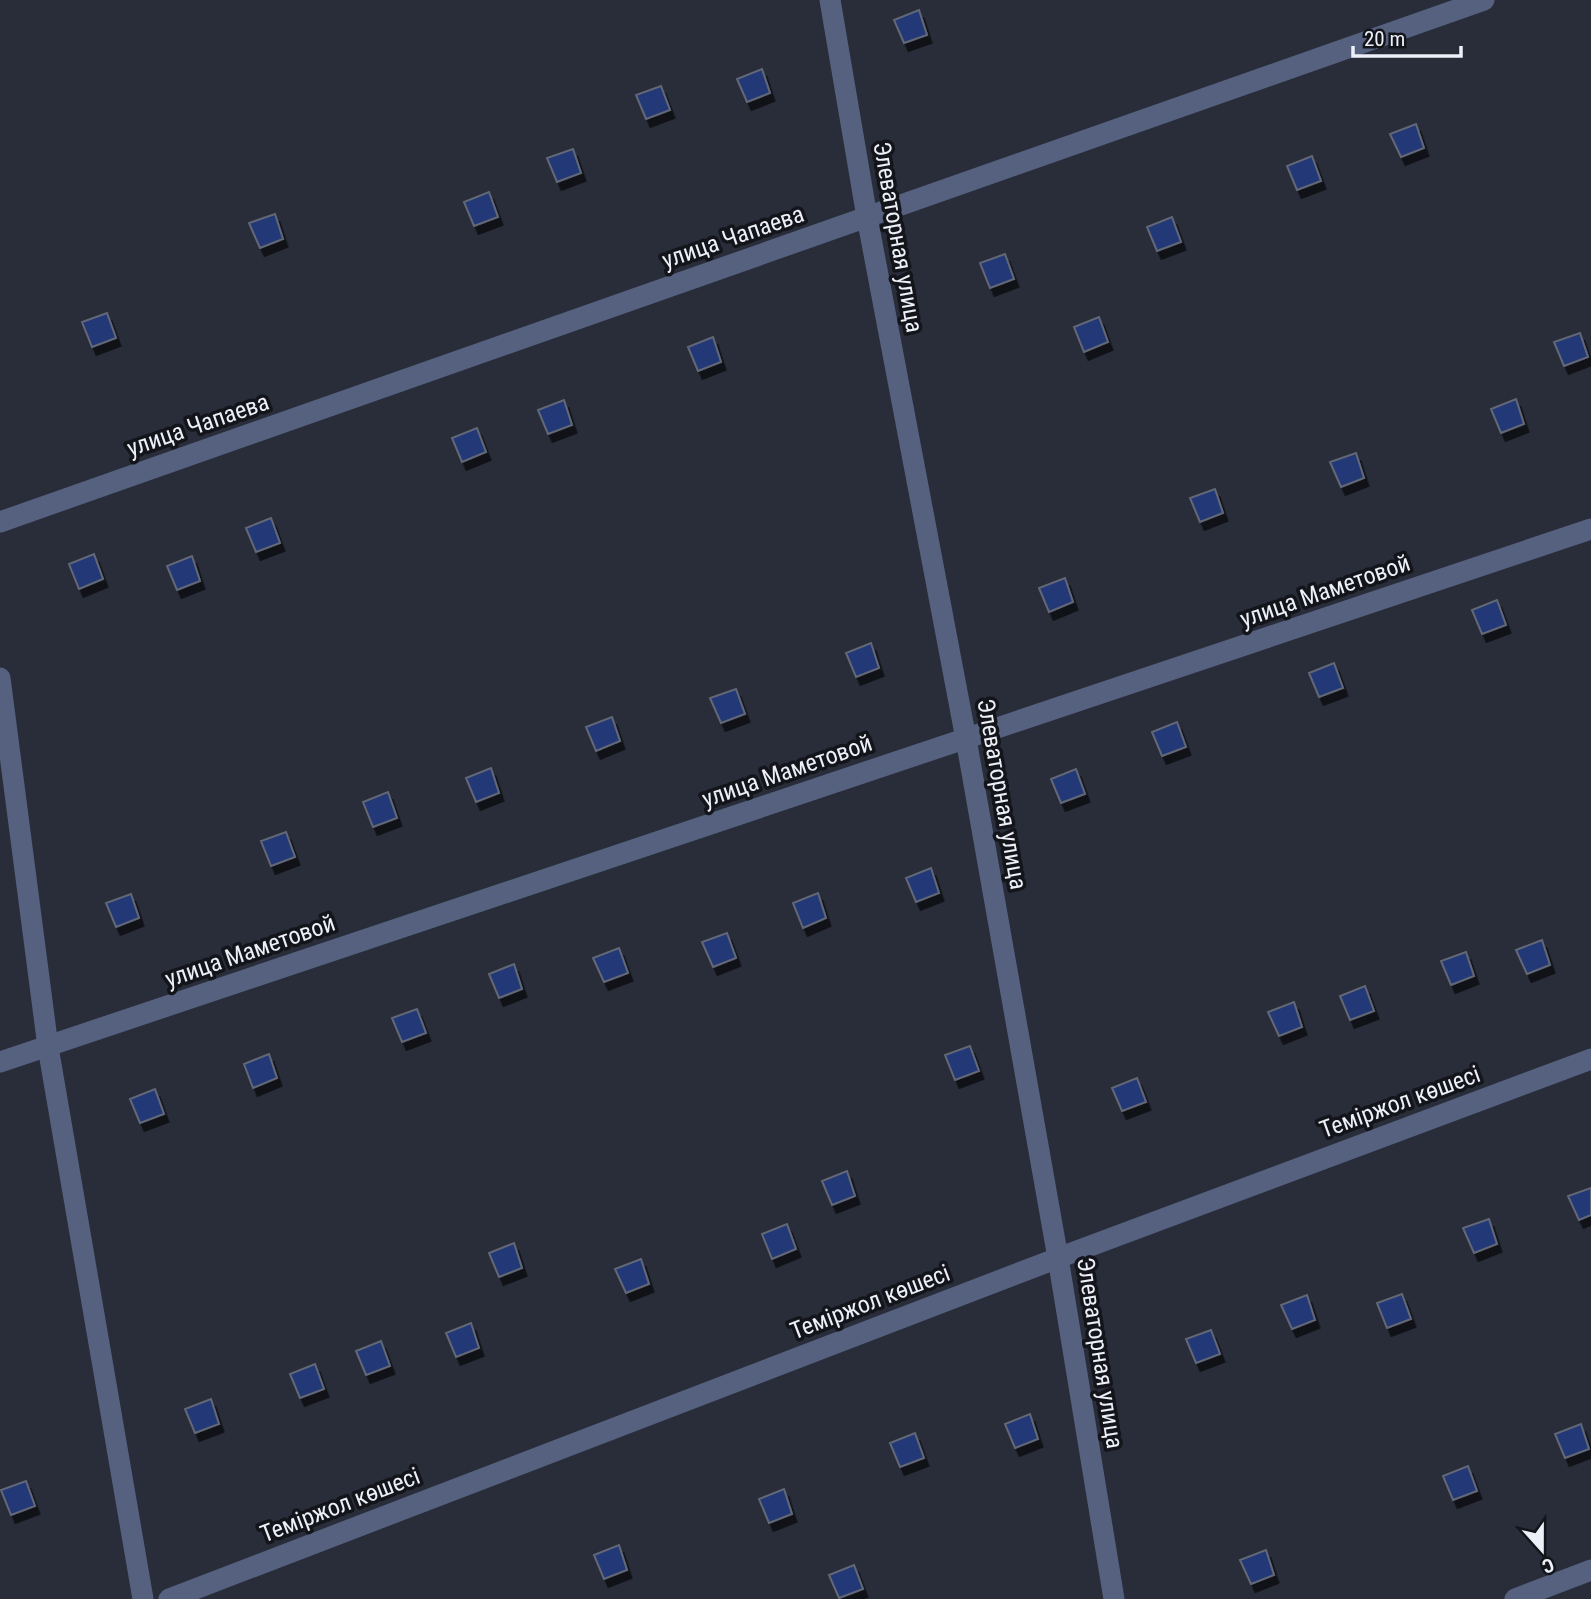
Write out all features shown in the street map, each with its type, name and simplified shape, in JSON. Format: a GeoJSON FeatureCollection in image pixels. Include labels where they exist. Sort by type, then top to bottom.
{"type":"FeatureCollection","features":[{"type":"Feature","properties":{"kind":"street","name":"Элеваторная улица"},"geometry":{"type":"LineString","coordinates":[[830,0],[867,217],[966,739],[1058,1258],[1114,1599]]}},
{"type":"Feature","properties":{"kind":"street","name":"улица Чапаева"},"geometry":{"type":"LineString","coordinates":[[0,522],[1484,0]]}},
{"type":"Feature","properties":{"kind":"street","name":"улица Маметовой"},"geometry":{"type":"LineString","coordinates":[[0,1062],[1591,530]]}},
{"type":"Feature","properties":{"kind":"street"},"geometry":{"type":"LineString","coordinates":[[0,678],[48,1046],[143,1599]]}},
{"type":"Feature","properties":{"kind":"street","name":"Теміржол көшесі"},"geometry":{"type":"LineString","coordinates":[[169,1599],[1058,1258],[1591,1059]]}},
{"type":"Feature","properties":{"kind":"street"},"geometry":{"type":"LineString","coordinates":[[1515,1599],[1591,1570]]}},
{"type":"Feature","properties":{"kind":"building"},"geometry":{"type":"Polygon","coordinates":[[[919,10],[927,35],[904,43],[894,20],[919,10]]]}},
{"type":"Feature","properties":{"kind":"building"},"geometry":{"type":"Polygon","coordinates":[[[762,69],[770,93],[747,102],[737,79],[762,69]]]}},
{"type":"Feature","properties":{"kind":"building"},"geometry":{"type":"Polygon","coordinates":[[[661,86],[670,110],[646,119],[636,95],[661,86]]]}},
{"type":"Feature","properties":{"kind":"building"},"geometry":{"type":"Polygon","coordinates":[[[1416,124],[1424,148],[1401,157],[1390,134],[1416,124]]]}},
{"type":"Feature","properties":{"kind":"building"},"geometry":{"type":"Polygon","coordinates":[[[573,149],[581,173],[557,182],[547,158],[573,149]]]}},
{"type":"Feature","properties":{"kind":"building"},"geometry":{"type":"Polygon","coordinates":[[[1312,156],[1321,181],[1297,190],[1287,166],[1312,156]]]}},
{"type":"Feature","properties":{"kind":"building"},"geometry":{"type":"Polygon","coordinates":[[[489,192],[498,217],[474,226],[464,202],[489,192]]]}},
{"type":"Feature","properties":{"kind":"building"},"geometry":{"type":"Polygon","coordinates":[[[275,214],[283,239],[260,248],[249,223],[275,214]]]}},
{"type":"Feature","properties":{"kind":"building"},"geometry":{"type":"Polygon","coordinates":[[[1172,217],[1181,242],[1157,251],[1147,227],[1172,217]]]}},
{"type":"Feature","properties":{"kind":"building"},"geometry":{"type":"Polygon","coordinates":[[[1005,254],[1014,279],[990,288],[980,263],[1005,254]]]}},
{"type":"Feature","properties":{"kind":"building"},"geometry":{"type":"Polygon","coordinates":[[[107,313],[116,338],[92,347],[82,322],[107,313]]]}},
{"type":"Feature","properties":{"kind":"building"},"geometry":{"type":"Polygon","coordinates":[[[1099,317],[1108,342],[1084,352],[1074,327],[1099,317]]]}},
{"type":"Feature","properties":{"kind":"building"},"geometry":{"type":"Polygon","coordinates":[[[1580,333],[1588,357],[1564,366],[1554,342],[1580,333]]]}},
{"type":"Feature","properties":{"kind":"building"},"geometry":{"type":"Polygon","coordinates":[[[713,337],[721,362],[698,371],[688,347],[713,337]]]}},
{"type":"Feature","properties":{"kind":"building"},"geometry":{"type":"Polygon","coordinates":[[[1516,399],[1524,424],[1501,433],[1491,409],[1516,399]]]}},
{"type":"Feature","properties":{"kind":"building"},"geometry":{"type":"Polygon","coordinates":[[[564,400],[572,425],[548,434],[538,410],[564,400]]]}},
{"type":"Feature","properties":{"kind":"building"},"geometry":{"type":"Polygon","coordinates":[[[477,428],[486,452],[462,462],[452,438],[477,428]]]}},
{"type":"Feature","properties":{"kind":"building"},"geometry":{"type":"Polygon","coordinates":[[[1356,453],[1364,478],[1341,487],[1330,462],[1356,453]]]}},
{"type":"Feature","properties":{"kind":"building"},"geometry":{"type":"Polygon","coordinates":[[[1215,489],[1223,513],[1200,522],[1190,498],[1215,489]]]}},
{"type":"Feature","properties":{"kind":"building"},"geometry":{"type":"Polygon","coordinates":[[[271,518],[280,543],[256,552],[246,528],[271,518]]]}},
{"type":"Feature","properties":{"kind":"building"},"geometry":{"type":"Polygon","coordinates":[[[94,554],[103,579],[79,589],[69,564],[94,554]]]}},
{"type":"Feature","properties":{"kind":"building"},"geometry":{"type":"Polygon","coordinates":[[[192,556],[200,581],[177,590],[167,566],[192,556]]]}},
{"type":"Feature","properties":{"kind":"building"},"geometry":{"type":"Polygon","coordinates":[[[1065,578],[1073,602],[1049,612],[1039,588],[1065,578]]]}},
{"type":"Feature","properties":{"kind":"building"},"geometry":{"type":"Polygon","coordinates":[[[1497,600],[1506,625],[1482,634],[1472,610],[1497,600]]]}},
{"type":"Feature","properties":{"kind":"building"},"geometry":{"type":"Polygon","coordinates":[[[871,643],[879,668],[856,677],[846,653],[871,643]]]}},
{"type":"Feature","properties":{"kind":"building"},"geometry":{"type":"Polygon","coordinates":[[[1334,663],[1343,688],[1319,697],[1309,673],[1334,663]]]}},
{"type":"Feature","properties":{"kind":"building"},"geometry":{"type":"Polygon","coordinates":[[[736,689],[745,714],[721,723],[710,698],[736,689]]]}},
{"type":"Feature","properties":{"kind":"building"},"geometry":{"type":"Polygon","coordinates":[[[612,717],[620,741],[596,751],[586,727],[612,717]]]}},
{"type":"Feature","properties":{"kind":"building"},"geometry":{"type":"Polygon","coordinates":[[[1177,722],[1186,747],[1162,756],[1152,732],[1177,722]]]}},
{"type":"Feature","properties":{"kind":"building"},"geometry":{"type":"Polygon","coordinates":[[[491,768],[499,793],[476,802],[466,778],[491,768]]]}},
{"type":"Feature","properties":{"kind":"building"},"geometry":{"type":"Polygon","coordinates":[[[1076,769],[1085,794],[1061,803],[1051,779],[1076,769]]]}},
{"type":"Feature","properties":{"kind":"building"},"geometry":{"type":"Polygon","coordinates":[[[388,792],[397,818],[373,827],[363,802],[388,792]]]}},
{"type":"Feature","properties":{"kind":"building"},"geometry":{"type":"Polygon","coordinates":[[[286,832],[295,857],[271,866],[261,841],[286,832]]]}},
{"type":"Feature","properties":{"kind":"building"},"geometry":{"type":"Polygon","coordinates":[[[931,868],[939,893],[916,902],[906,878],[931,868]]]}},
{"type":"Feature","properties":{"kind":"building"},"geometry":{"type":"Polygon","coordinates":[[[818,893],[826,918],[803,928],[793,903],[818,893]]]}},
{"type":"Feature","properties":{"kind":"building"},"geometry":{"type":"Polygon","coordinates":[[[131,894],[139,918],[116,927],[106,903],[131,894]]]}},
{"type":"Feature","properties":{"kind":"building"},"geometry":{"type":"Polygon","coordinates":[[[727,933],[736,958],[713,967],[702,942],[727,933]]]}},
{"type":"Feature","properties":{"kind":"building"},"geometry":{"type":"Polygon","coordinates":[[[1542,940],[1550,965],[1527,974],[1516,950],[1542,940]]]}},
{"type":"Feature","properties":{"kind":"building"},"geometry":{"type":"Polygon","coordinates":[[[619,948],[628,973],[604,982],[593,958],[619,948]]]}},
{"type":"Feature","properties":{"kind":"building"},"geometry":{"type":"Polygon","coordinates":[[[1466,952],[1474,976],[1451,985],[1441,961],[1466,952]]]}},
{"type":"Feature","properties":{"kind":"building"},"geometry":{"type":"Polygon","coordinates":[[[514,964],[522,989],[499,998],[489,974],[514,964]]]}},
{"type":"Feature","properties":{"kind":"building"},"geometry":{"type":"Polygon","coordinates":[[[1365,986],[1374,1011],[1350,1020],[1340,996],[1365,986]]]}},
{"type":"Feature","properties":{"kind":"building"},"geometry":{"type":"Polygon","coordinates":[[[1294,1002],[1302,1027],[1279,1036],[1268,1012],[1294,1002]]]}},
{"type":"Feature","properties":{"kind":"building"},"geometry":{"type":"Polygon","coordinates":[[[417,1009],[426,1033],[402,1042],[392,1018],[417,1009]]]}},
{"type":"Feature","properties":{"kind":"building"},"geometry":{"type":"Polygon","coordinates":[[[970,1046],[979,1071],[955,1080],[945,1055],[970,1046]]]}},
{"type":"Feature","properties":{"kind":"building"},"geometry":{"type":"Polygon","coordinates":[[[269,1054],[277,1078],[253,1088],[244,1064],[269,1054]]]}},
{"type":"Feature","properties":{"kind":"building"},"geometry":{"type":"Polygon","coordinates":[[[1137,1078],[1146,1102],[1122,1111],[1112,1088],[1137,1078]]]}},
{"type":"Feature","properties":{"kind":"building"},"geometry":{"type":"Polygon","coordinates":[[[155,1089],[164,1114],[140,1123],[130,1099],[155,1089]]]}},
{"type":"Feature","properties":{"kind":"building"},"geometry":{"type":"Polygon","coordinates":[[[847,1171],[855,1196],[832,1205],[822,1181],[847,1171]]]}},
{"type":"Feature","properties":{"kind":"building"},"geometry":{"type":"Polygon","coordinates":[[[1591,1188],[1591,1215],[1579,1220],[1568,1196],[1591,1188]]]}},
{"type":"Feature","properties":{"kind":"building"},"geometry":{"type":"Polygon","coordinates":[[[1489,1219],[1497,1244],[1474,1253],[1463,1228],[1489,1219]]]}},
{"type":"Feature","properties":{"kind":"building"},"geometry":{"type":"Polygon","coordinates":[[[787,1224],[796,1249],[772,1259],[762,1234],[787,1224]]]}},
{"type":"Feature","properties":{"kind":"building"},"geometry":{"type":"Polygon","coordinates":[[[514,1243],[522,1268],[499,1277],[489,1253],[514,1243]]]}},
{"type":"Feature","properties":{"kind":"building"},"geometry":{"type":"Polygon","coordinates":[[[641,1259],[649,1284],[626,1293],[615,1269],[641,1259]]]}},
{"type":"Feature","properties":{"kind":"building"},"geometry":{"type":"Polygon","coordinates":[[[1402,1294],[1411,1319],[1387,1328],[1377,1303],[1402,1294]]]}},
{"type":"Feature","properties":{"kind":"building"},"geometry":{"type":"Polygon","coordinates":[[[1307,1295],[1315,1320],[1292,1329],[1281,1305],[1307,1295]]]}},
{"type":"Feature","properties":{"kind":"building"},"geometry":{"type":"Polygon","coordinates":[[[471,1323],[479,1348],[456,1357],[446,1333],[471,1323]]]}},
{"type":"Feature","properties":{"kind":"building"},"geometry":{"type":"Polygon","coordinates":[[[1211,1330],[1220,1354],[1196,1363],[1186,1339],[1211,1330]]]}},
{"type":"Feature","properties":{"kind":"building"},"geometry":{"type":"Polygon","coordinates":[[[381,1341],[390,1366],[366,1375],[356,1351],[381,1341]]]}},
{"type":"Feature","properties":{"kind":"building"},"geometry":{"type":"Polygon","coordinates":[[[315,1364],[324,1389],[300,1398],[290,1374],[315,1364]]]}},
{"type":"Feature","properties":{"kind":"building"},"geometry":{"type":"Polygon","coordinates":[[[211,1399],[219,1424],[195,1433],[185,1409],[211,1399]]]}},
{"type":"Feature","properties":{"kind":"building"},"geometry":{"type":"Polygon","coordinates":[[[1030,1414],[1038,1439],[1015,1448],[1005,1424],[1030,1414]]]}},
{"type":"Feature","properties":{"kind":"building"},"geometry":{"type":"Polygon","coordinates":[[[1581,1424],[1589,1449],[1565,1458],[1555,1434],[1581,1424]]]}},
{"type":"Feature","properties":{"kind":"building"},"geometry":{"type":"Polygon","coordinates":[[[915,1433],[924,1458],[900,1467],[890,1443],[915,1433]]]}},
{"type":"Feature","properties":{"kind":"building"},"geometry":{"type":"Polygon","coordinates":[[[1468,1466],[1477,1491],[1453,1500],[1443,1476],[1468,1466]]]}},
{"type":"Feature","properties":{"kind":"building"},"geometry":{"type":"Polygon","coordinates":[[[26,1481],[35,1506],[11,1515],[1,1490],[26,1481]]]}},
{"type":"Feature","properties":{"kind":"building"},"geometry":{"type":"Polygon","coordinates":[[[784,1489],[792,1514],[769,1523],[759,1499],[784,1489]]]}},
{"type":"Feature","properties":{"kind":"building"},"geometry":{"type":"Polygon","coordinates":[[[619,1545],[627,1570],[604,1579],[594,1555],[619,1545]]]}},
{"type":"Feature","properties":{"kind":"building"},"geometry":{"type":"Polygon","coordinates":[[[1266,1550],[1274,1575],[1251,1584],[1240,1560],[1266,1550]]]}},
{"type":"Feature","properties":{"kind":"building"},"geometry":{"type":"Polygon","coordinates":[[[854,1565],[863,1589],[839,1598],[829,1575],[854,1565]]]}}]}
